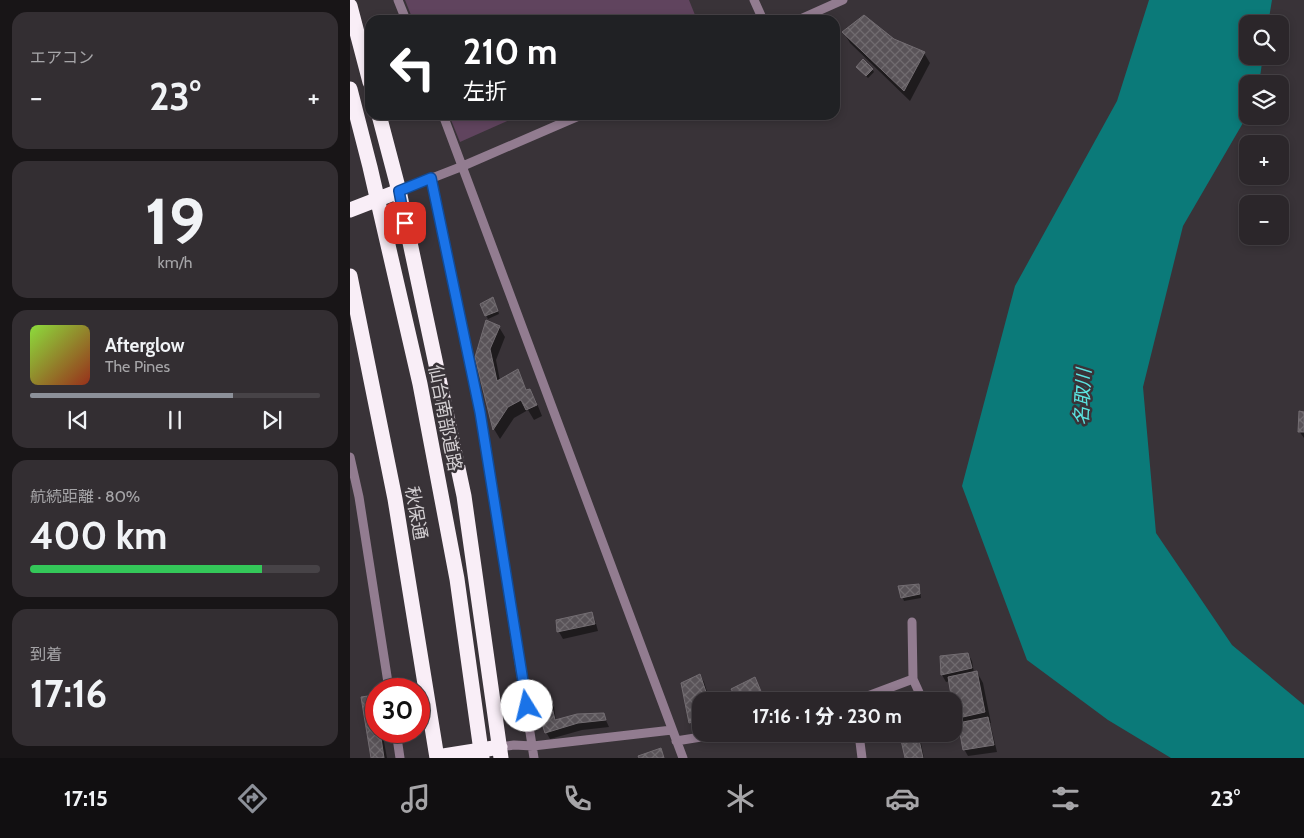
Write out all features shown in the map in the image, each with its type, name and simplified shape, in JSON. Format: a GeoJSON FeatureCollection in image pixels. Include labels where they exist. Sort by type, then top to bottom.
{"type":"FeatureCollection","features":[{"type":"Feature","properties":{"kind":"highway"},"geometry":{"type":"LineString","coordinates":[[350,6],[365,63]]}},
{"type":"Feature","properties":{"kind":"highway","name":"仙台南部道路"},"geometry":{"type":"LineString","coordinates":[[350,89],[420,384],[456,580],[482,758]]}},
{"type":"Feature","properties":{"kind":"highway"},"geometry":{"type":"LineString","coordinates":[[380,120],[399,191],[464,496],[501,752],[435,758]]}},
{"type":"Feature","properties":{"kind":"highway"},"geometry":{"type":"LineString","coordinates":[[350,210],[399,191]]}},
{"type":"Feature","properties":{"kind":"highway","name":"秋保通"},"geometry":{"type":"LineString","coordinates":[[350,276],[395,499],[435,758]]}},
{"type":"Feature","properties":{"kind":"street"},"geometry":{"type":"LineString","coordinates":[[398,0],[404,15]]}},
{"type":"Feature","properties":{"kind":"street"},"geometry":{"type":"LineString","coordinates":[[754,0],[761,15]]}},
{"type":"Feature","properties":{"kind":"street"},"geometry":{"type":"LineString","coordinates":[[809,15],[843,0]]}},
{"type":"Feature","properties":{"kind":"street"},"geometry":{"type":"LineString","coordinates":[[445,120],[682,758]]}},
{"type":"Feature","properties":{"kind":"street"},"geometry":{"type":"LineString","coordinates":[[399,191],[463,166],[569,120]]}},
{"type":"Feature","properties":{"kind":"street"},"geometry":{"type":"LineString","coordinates":[[431,178],[480,412],[534,758]]}},
{"type":"Feature","properties":{"kind":"street"},"geometry":{"type":"LineString","coordinates":[[350,456],[359,497],[387,678]]}},
{"type":"Feature","properties":{"kind":"street"},"geometry":{"type":"LineString","coordinates":[[912,622],[913,679],[919,692]]}},
{"type":"Feature","properties":{"kind":"street"},"geometry":{"type":"LineString","coordinates":[[878,692],[913,679]]}},
{"type":"Feature","properties":{"kind":"street"},"geometry":{"type":"LineString","coordinates":[[501,752],[514,745],[533,746],[672,730]]}},
{"type":"Feature","properties":{"kind":"street"},"geometry":{"type":"LineString","coordinates":[[676,742],[692,739]]}},
{"type":"Feature","properties":{"kind":"street"},"geometry":{"type":"LineString","coordinates":[[860,742],[862,758]]}},
{"type":"Feature","properties":{"kind":"street"},"geometry":{"type":"LineString","coordinates":[[398,743],[400,758]]}},
{"type":"Feature","properties":{"kind":"shaded area"},"geometry":{"type":"Polygon","coordinates":[[[405,0],[689,0],[695,15],[411,15],[405,0]]]}},
{"type":"Feature","properties":{"kind":"shaded area"},"geometry":{"type":"Polygon","coordinates":[[[451,120],[510,120],[460,142],[451,120]]]}},
{"type":"Feature","properties":{"kind":"water","name":"名取川"},"geometry":{"type":"Polygon","coordinates":[[[1149,0],[1272,0],[1270,15],[1239,15],[1239,65],[1262,65],[1260,75],[1239,75],[1239,125],[1242,125],[1183,226],[1143,387],[1156,533],[1232,645],[1304,705],[1304,758],[1171,758],[1108,720],[1027,660],[962,486],[1015,286],[1117,101],[1149,0]]]}},
{"type":"Feature","properties":{"kind":"building"},"geometry":{"type":"Polygon","coordinates":[[[864,15],[894,39],[925,52],[904,91],[842,32],[864,15]]]}},
{"type":"Feature","properties":{"kind":"building"},"geometry":{"type":"Polygon","coordinates":[[[863,59],[873,69],[866,76],[856,67],[863,59]]]}},
{"type":"Feature","properties":{"kind":"building"},"geometry":{"type":"Polygon","coordinates":[[[493,297],[498,311],[485,316],[480,304],[493,297]]]}},
{"type":"Feature","properties":{"kind":"building"},"geometry":{"type":"Polygon","coordinates":[[[486,320],[500,326],[490,349],[497,381],[518,369],[526,390],[530,389],[537,405],[526,410],[521,400],[508,407],[493,430],[475,357],[486,320]]]}},
{"type":"Feature","properties":{"kind":"building"},"geometry":{"type":"Polygon","coordinates":[[[1299,411],[1304,412],[1304,432],[1298,432],[1299,411]]]}},
{"type":"Feature","properties":{"kind":"building"},"geometry":{"type":"Polygon","coordinates":[[[919,584],[920,594],[901,598],[898,586],[919,584]]]}},
{"type":"Feature","properties":{"kind":"building"},"geometry":{"type":"Polygon","coordinates":[[[592,612],[595,624],[557,632],[556,620],[592,612]]]}},
{"type":"Feature","properties":{"kind":"building"},"geometry":{"type":"Polygon","coordinates":[[[968,653],[972,668],[941,675],[940,656],[968,653]]]}},
{"type":"Feature","properties":{"kind":"building"},"geometry":{"type":"Polygon","coordinates":[[[977,671],[985,712],[962,717],[962,692],[950,692],[948,677],[977,671]]]}},
{"type":"Feature","properties":{"kind":"building"},"geometry":{"type":"Polygon","coordinates":[[[700,674],[706,692],[692,692],[692,722],[689,723],[681,683],[700,674]]]}},
{"type":"Feature","properties":{"kind":"building"},"geometry":{"type":"Polygon","coordinates":[[[755,677],[761,692],[733,692],[731,689],[755,677]]]}},
{"type":"Feature","properties":{"kind":"building"},"geometry":{"type":"Polygon","coordinates":[[[365,696],[365,721],[361,697],[365,696]]]}},
{"type":"Feature","properties":{"kind":"building"},"geometry":{"type":"Polygon","coordinates":[[[550,698],[555,720],[577,714],[604,713],[606,720],[578,723],[545,733],[536,705],[550,698]]]}},
{"type":"Feature","properties":{"kind":"building"},"geometry":{"type":"Polygon","coordinates":[[[988,717],[994,745],[963,750],[962,722],[988,717]]]}},
{"type":"Feature","properties":{"kind":"building"},"geometry":{"type":"Polygon","coordinates":[[[901,742],[920,742],[923,758],[905,758],[901,742]]]}},
{"type":"Feature","properties":{"kind":"building"},"geometry":{"type":"Polygon","coordinates":[[[369,743],[382,743],[384,758],[371,758],[369,743]]]}},
{"type":"Feature","properties":{"kind":"building"},"geometry":{"type":"Polygon","coordinates":[[[661,748],[664,758],[639,758],[638,756],[661,748]]]}},
{"type":"Feature","properties":{"kind":"route"},"geometry":{"type":"LineString","coordinates":[[405,223],[399,191],[431,178],[480,412],[527,706]]}}]}
